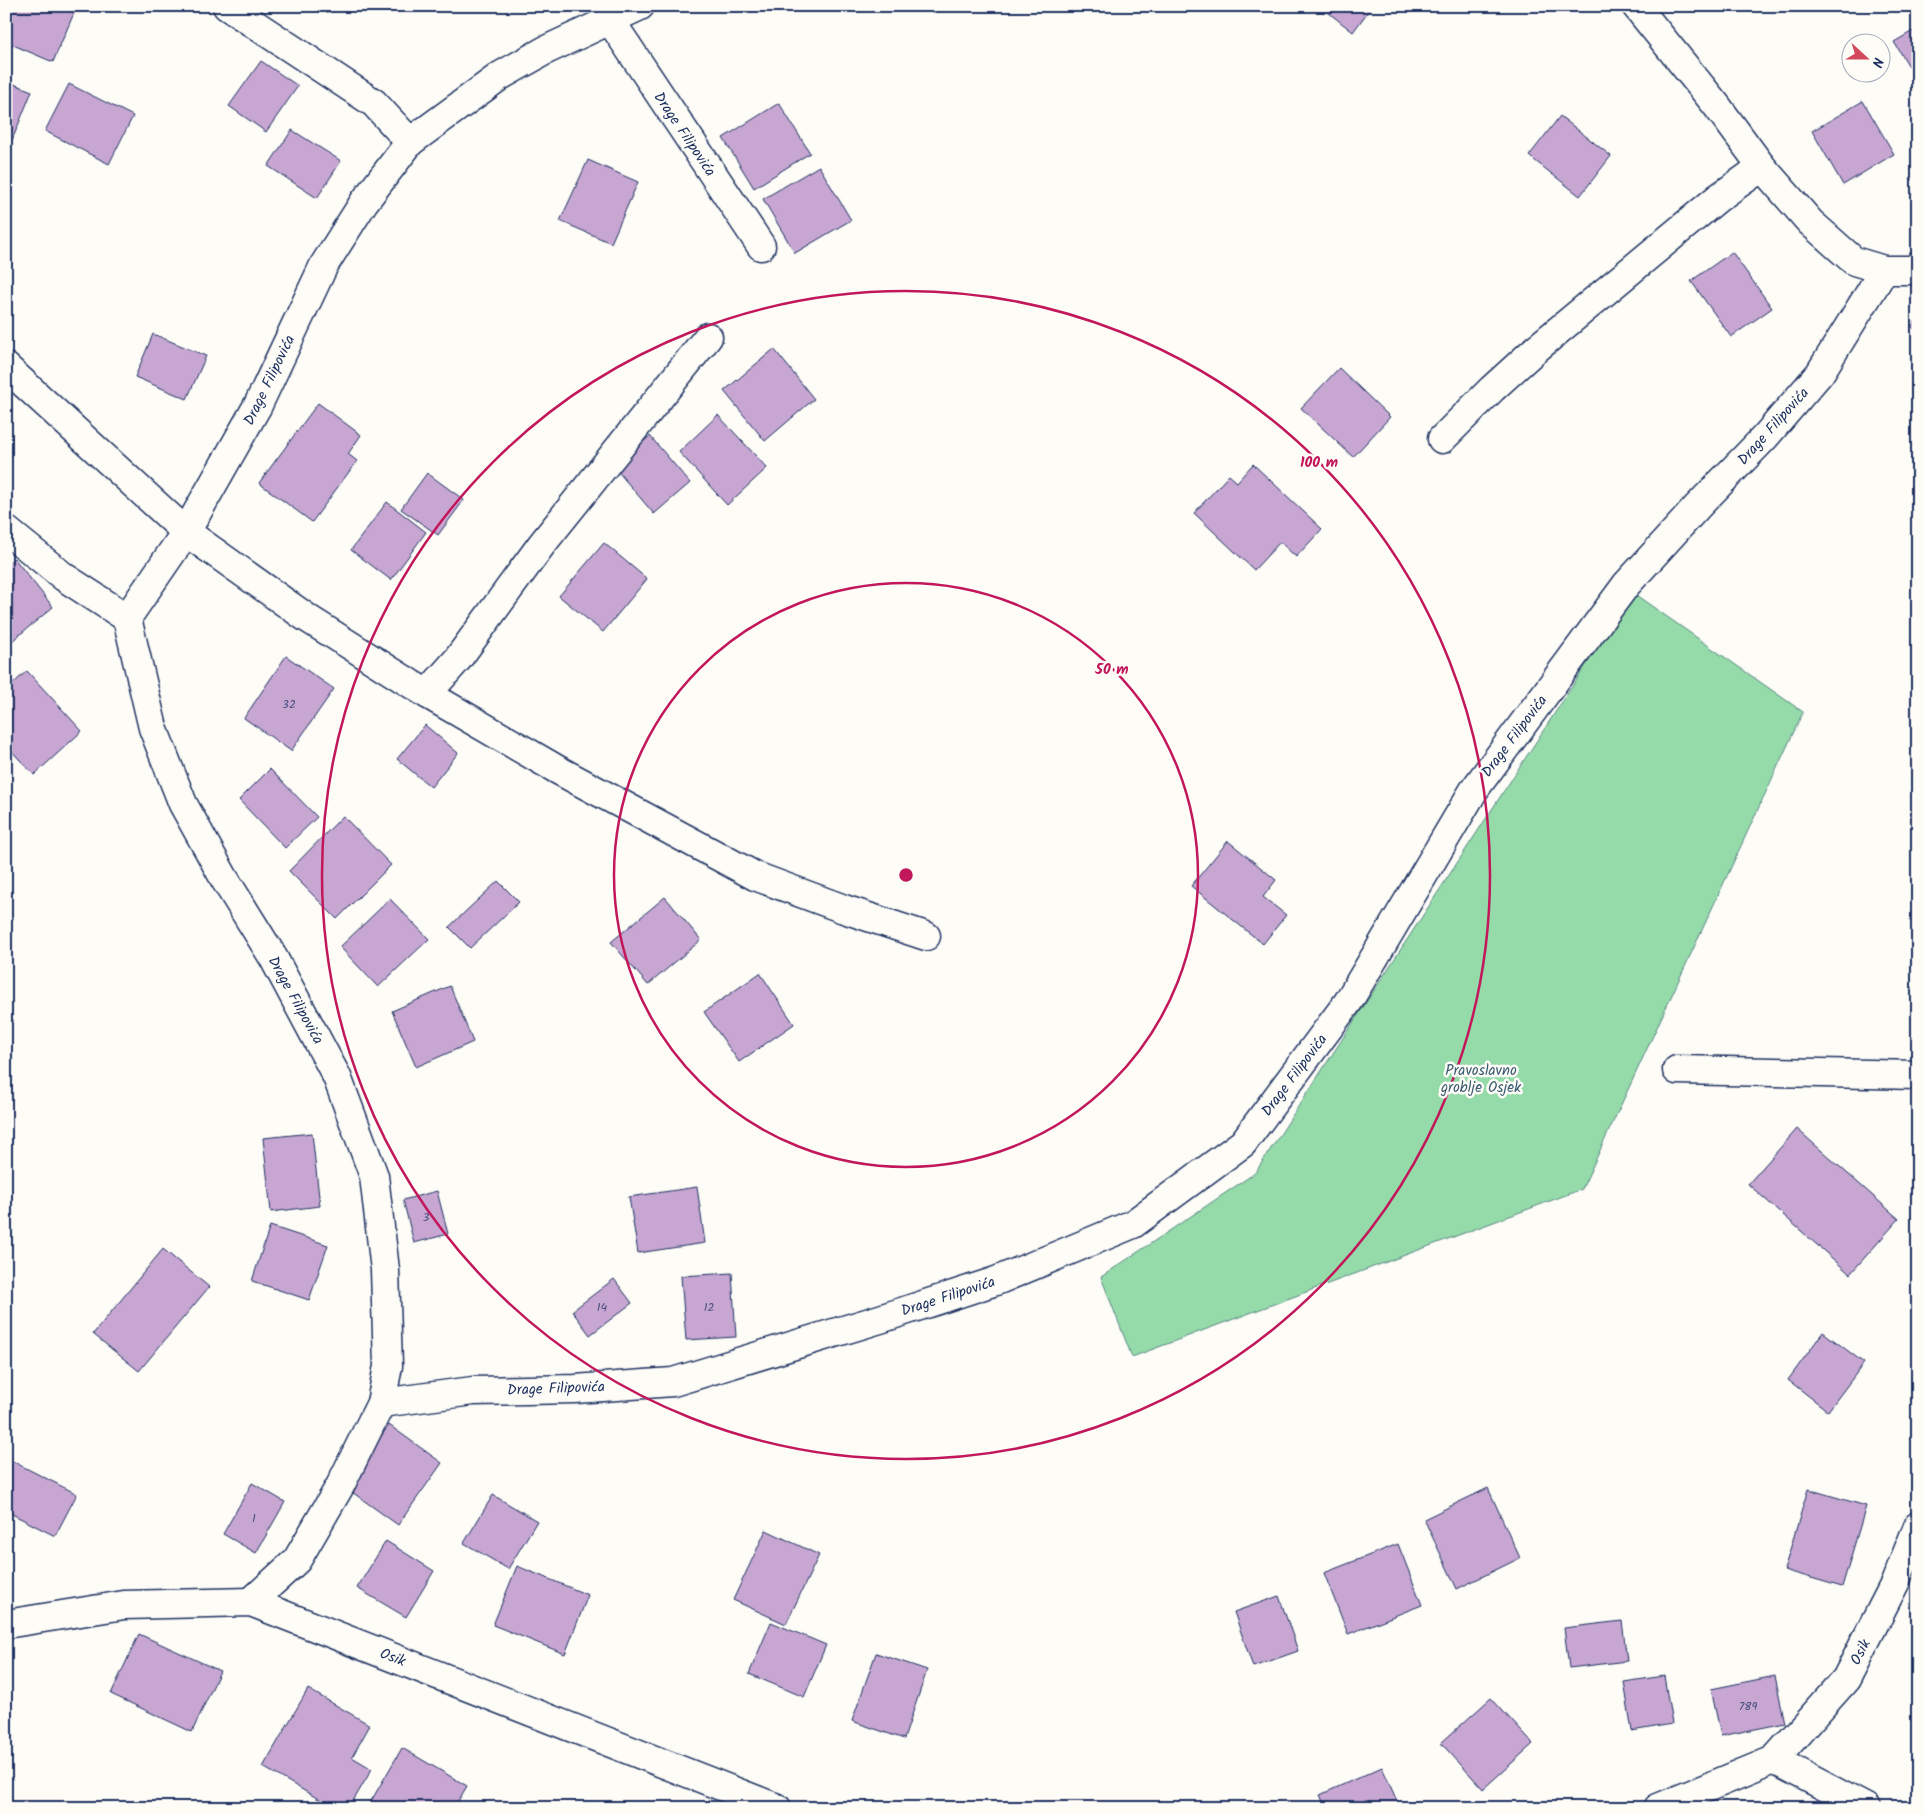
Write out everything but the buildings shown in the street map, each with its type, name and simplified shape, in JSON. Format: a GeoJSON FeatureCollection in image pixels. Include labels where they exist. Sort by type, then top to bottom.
{"type":"FeatureCollection","features":[{"type":"Feature","properties":{"kind":"street"},"geometry":{"type":"LineString","coordinates":[[227,6],[374,103],[410,142]]}},
{"type":"Feature","properties":{"kind":"street","name":"Drage Filipovića"},"geometry":{"type":"LineString","coordinates":[[251,1602],[296,1560],[340,1486],[381,1403],[388,1366],[385,1280],[374,1176],[338,1076],[273,957],[224,878],[183,804],[153,728],[127,618],[186,532],[258,405],[324,265],[364,202],[410,142],[500,76],[546,50],[640,6]]}},
{"type":"Feature","properties":{"kind":"street"},"geometry":{"type":"LineString","coordinates":[[1636,6],[1717,106],[1762,167],[1810,222],[1854,261],[1884,270],[1914,270],[1918,266]]}},
{"type":"Feature","properties":{"kind":"street","name":"Drage Filipovića"},"geometry":{"type":"LineString","coordinates":[[610,20],[761,246]]}},
{"type":"Feature","properties":{"kind":"street"},"geometry":{"type":"LineString","coordinates":[[1442,439],[1492,389],[1536,349],[1718,198],[1762,167]]}},
{"type":"Feature","properties":{"kind":"street","name":"Drage Filipovića"},"geometry":{"type":"LineString","coordinates":[[381,1403],[473,1391],[575,1389],[673,1382],[700,1374],[996,1281],[1133,1224],[1243,1143],[1348,1002],[1474,790],[1626,585],[1698,506],[1765,437],[1820,373],[1884,270]]}},
{"type":"Feature","properties":{"kind":"street"},"geometry":{"type":"LineString","coordinates":[[427,694],[457,660],[542,544],[708,337]]}},
{"type":"Feature","properties":{"kind":"street"},"geometry":{"type":"LineString","coordinates":[[6,367],[186,532],[307,618],[427,694],[558,770],[755,876],[844,909],[926,936]]}},
{"type":"Feature","properties":{"kind":"street"},"geometry":{"type":"LineString","coordinates":[[6,530],[64,577],[127,618]]}},
{"type":"Feature","properties":{"kind":"street"},"geometry":{"type":"LineString","coordinates":[[1677,1070],[1918,1074]]}},
{"type":"Feature","properties":{"kind":"street","name":"Osik"},"geometry":{"type":"LineString","coordinates":[[1658,1808],[1774,1760],[1846,1679],[1895,1583],[1918,1526]]}},
{"type":"Feature","properties":{"kind":"street","name":"Osik"},"geometry":{"type":"LineString","coordinates":[[6,1624],[124,1605],[251,1602],[768,1806]]}},
{"type":"Feature","properties":{"kind":"street"},"geometry":{"type":"LineString","coordinates":[[1774,1760],[1866,1808]]}},
{"type":"Feature","properties":{"kind":"green space","name":"Pravoslavno groblje Osjek"},"geometry":{"type":"Polygon","coordinates":[[[1633,593],[1803,712],[1582,1189],[1132,1357],[1101,1277],[1255,1173],[1633,593]]]}}]}
